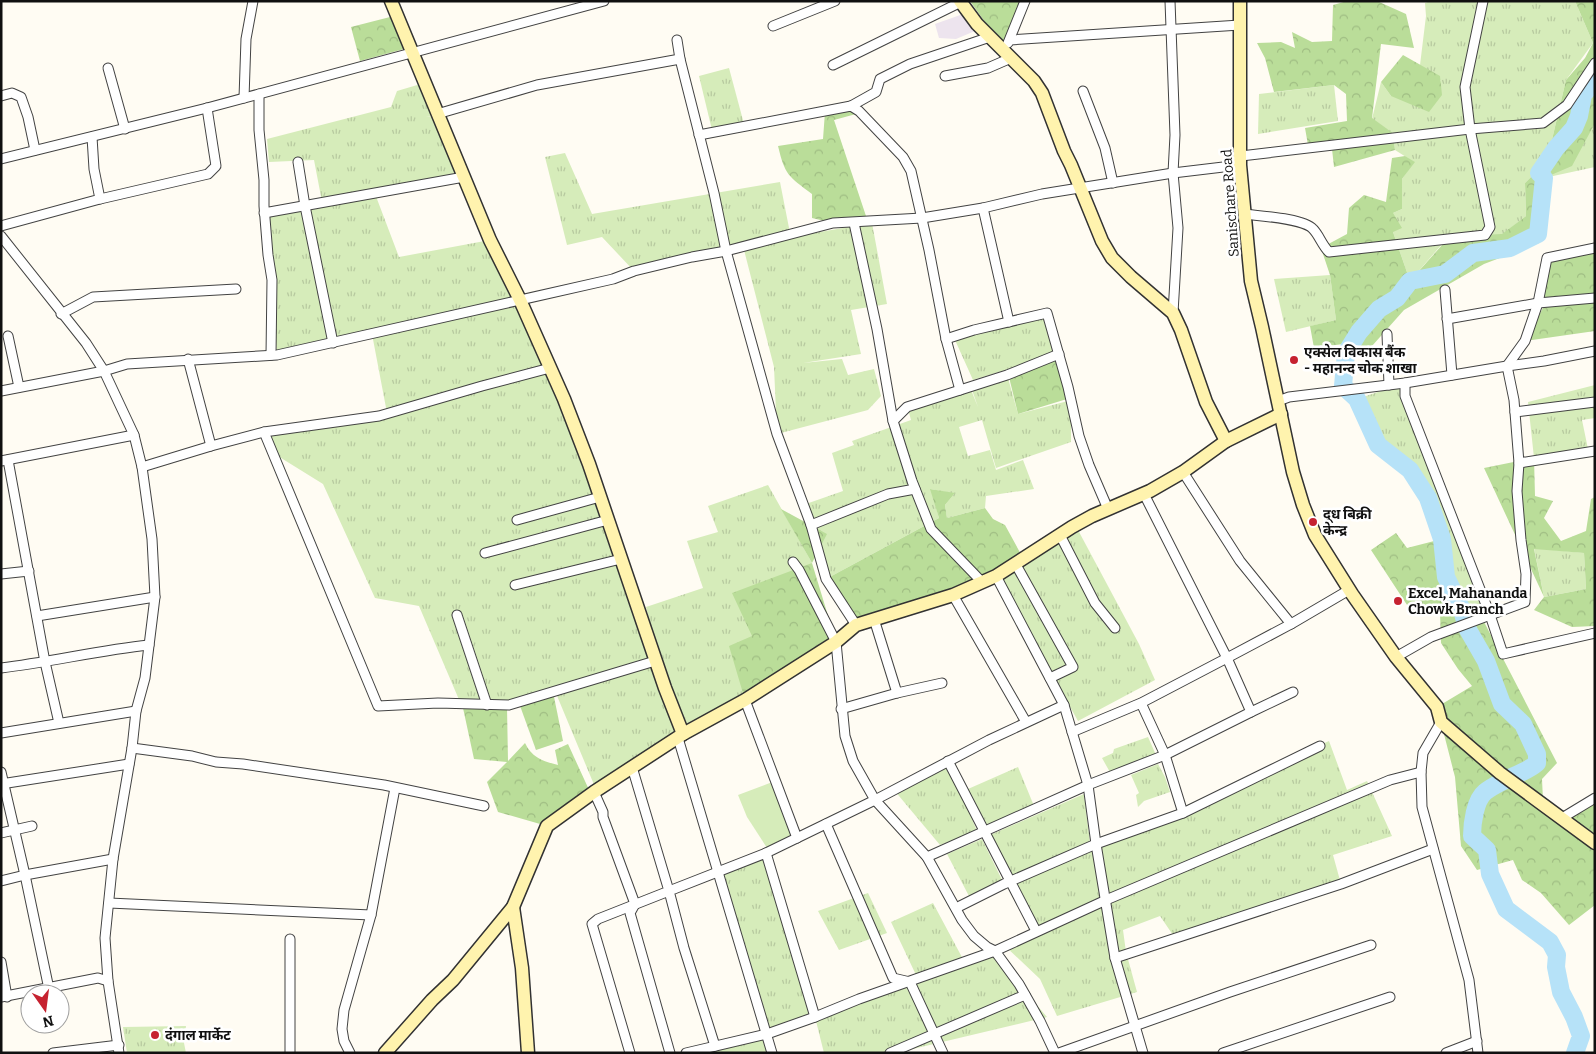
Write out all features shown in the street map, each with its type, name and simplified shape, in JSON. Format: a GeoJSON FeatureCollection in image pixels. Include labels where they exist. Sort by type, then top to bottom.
{"type":"FeatureCollection","features":[{"type":"Feature","properties":{"kind":"street"},"geometry":{"type":"LineString","coordinates":[[244,98],[246,39],[253,1]]}},
{"type":"Feature","properties":{"kind":"street"},"geometry":{"type":"LineString","coordinates":[[391,1],[490,240],[520,300],[564,400],[600,497],[681,736],[718,873],[772,1053]]}},
{"type":"Feature","properties":{"kind":"street"},"geometry":{"type":"LineString","coordinates":[[1,159],[208,108],[604,1]]}},
{"type":"Feature","properties":{"kind":"street"},"geometry":{"type":"LineString","coordinates":[[772,26],[835,1]]}},
{"type":"Feature","properties":{"kind":"street"},"geometry":{"type":"LineString","coordinates":[[945,76],[988,68],[1008,49],[1025,1]]}},
{"type":"Feature","properties":{"kind":"street"},"geometry":{"type":"LineString","coordinates":[[1170,1],[1175,135],[1173,173],[1178,228],[1173,313]]}},
{"type":"Feature","properties":{"kind":"street","name":"Sanischare Road"},"geometry":{"type":"LineString","coordinates":[[1240,1],[1240,160],[1251,281],[1293,472],[1315,535],[1349,590],[1396,657],[1437,707],[1441,722]]}},
{"type":"Feature","properties":{"kind":"street"},"geometry":{"type":"LineString","coordinates":[[1244,214],[1294,220],[1312,228],[1328,252],[1485,235],[1490,227],[1470,129],[1465,87],[1483,1]]}},
{"type":"Feature","properties":{"kind":"street"},"geometry":{"type":"LineString","coordinates":[[833,65],[961,2],[990,37],[1008,49],[1042,93],[1102,241],[1112,258],[1173,313],[1181,330],[1206,402],[1226,441]]}},
{"type":"Feature","properties":{"kind":"street"},"geometry":{"type":"LineString","coordinates":[[1008,49],[1240,25]]}},
{"type":"Feature","properties":{"kind":"street"},"geometry":{"type":"LineString","coordinates":[[699,135],[851,106],[876,92],[880,79],[902,68],[937,54],[990,37]]}},
{"type":"Feature","properties":{"kind":"street"},"geometry":{"type":"LineString","coordinates":[[677,40],[726,251],[762,385],[777,434],[811,525],[826,579],[856,625]]}},
{"type":"Feature","properties":{"kind":"street"},"geometry":{"type":"LineString","coordinates":[[437,114],[537,85],[680,59]]}},
{"type":"Feature","properties":{"kind":"street"},"geometry":{"type":"LineString","coordinates":[[1,391],[104,371],[127,364],[270,355],[613,279],[634,271],[726,251],[833,223],[922,218],[983,208],[1042,194],[1240,160],[1470,129],[1543,123],[1567,105],[1595,63]]}},
{"type":"Feature","properties":{"kind":"street"},"geometry":{"type":"LineString","coordinates":[[108,68],[125,129]]}},
{"type":"Feature","properties":{"kind":"street"},"geometry":{"type":"LineString","coordinates":[[1083,91],[1105,148],[1113,182]]}},
{"type":"Feature","properties":{"kind":"street"},"geometry":{"type":"LineString","coordinates":[[1,96],[12,93],[21,97],[28,117],[35,150]]}},
{"type":"Feature","properties":{"kind":"street"},"geometry":{"type":"LineString","coordinates":[[259,94],[259,130],[264,180],[264,213],[272,280],[270,355]]}},
{"type":"Feature","properties":{"kind":"street"},"geometry":{"type":"LineString","coordinates":[[851,106],[859,111],[903,157],[911,171],[946,339],[960,390]]}},
{"type":"Feature","properties":{"kind":"street"},"geometry":{"type":"LineString","coordinates":[[1,226],[100,198],[208,174],[216,166],[208,108]]}},
{"type":"Feature","properties":{"kind":"street"},"geometry":{"type":"LineString","coordinates":[[92,136],[94,169],[100,198]]}},
{"type":"Feature","properties":{"kind":"street"},"geometry":{"type":"LineString","coordinates":[[298,162],[305,206],[333,342]]}},
{"type":"Feature","properties":{"kind":"street"},"geometry":{"type":"LineString","coordinates":[[264,213],[464,177]]}},
{"type":"Feature","properties":{"kind":"street"},"geometry":{"type":"LineString","coordinates":[[983,208],[1009,322]]}},
{"type":"Feature","properties":{"kind":"street"},"geometry":{"type":"LineString","coordinates":[[854,222],[877,328],[893,421],[915,489],[931,529],[982,582]]}},
{"type":"Feature","properties":{"kind":"street"},"geometry":{"type":"LineString","coordinates":[[1,236],[86,343],[104,371],[134,435],[142,467],[152,539],[155,597],[145,678],[136,711],[132,748],[113,860],[105,938],[108,981],[119,1049],[53,1053]]}},
{"type":"Feature","properties":{"kind":"street"},"geometry":{"type":"LineString","coordinates":[[1396,657],[1431,637],[1526,602],[1526,574],[1517,491],[1519,463],[1515,412],[1507,366],[1525,341],[1538,303],[1548,258],[1595,248]]}},
{"type":"Feature","properties":{"kind":"street"},"geometry":{"type":"LineString","coordinates":[[62,314],[93,298],[236,289]]}},
{"type":"Feature","properties":{"kind":"street"},"geometry":{"type":"LineString","coordinates":[[1445,290],[1452,375]]}},
{"type":"Feature","properties":{"kind":"street"},"geometry":{"type":"LineString","coordinates":[[1447,319],[1538,303],[1595,298]]}},
{"type":"Feature","properties":{"kind":"street"},"geometry":{"type":"LineString","coordinates":[[946,339],[974,330],[1047,314],[1079,436],[1108,510]]}},
{"type":"Feature","properties":{"kind":"street"},"geometry":{"type":"LineString","coordinates":[[1387,334],[1389,385]]}},
{"type":"Feature","properties":{"kind":"street"},"geometry":{"type":"LineString","coordinates":[[8,336],[20,387]]}},
{"type":"Feature","properties":{"kind":"street"},"geometry":{"type":"LineString","coordinates":[[1278,400],[1289,397],[1405,383],[1595,351]]}},
{"type":"Feature","properties":{"kind":"street"},"geometry":{"type":"LineString","coordinates":[[893,421],[907,407],[1007,375],[1059,354]]}},
{"type":"Feature","properties":{"kind":"street"},"geometry":{"type":"LineString","coordinates":[[188,359],[211,446]]}},
{"type":"Feature","properties":{"kind":"street"},"geometry":{"type":"LineString","coordinates":[[142,467],[264,432],[379,416],[550,368]]}},
{"type":"Feature","properties":{"kind":"street"},"geometry":{"type":"LineString","coordinates":[[1405,383],[1405,396],[1490,615],[1503,654],[1595,633]]}},
{"type":"Feature","properties":{"kind":"street"},"geometry":{"type":"LineString","coordinates":[[1515,412],[1595,402]]}},
{"type":"Feature","properties":{"kind":"street"},"geometry":{"type":"LineString","coordinates":[[385,1053],[396,1043],[432,1000],[453,980],[513,907],[548,826],[594,792],[681,736],[745,700],[836,642],[856,625],[953,595],[996,576],[1092,516],[1144,494],[1183,472],[1226,441],[1281,414]]}},
{"type":"Feature","properties":{"kind":"street"},"geometry":{"type":"LineString","coordinates":[[264,432],[378,706],[438,703],[509,705],[655,661]]}},
{"type":"Feature","properties":{"kind":"street"},"geometry":{"type":"LineString","coordinates":[[59,723],[5,460],[134,435]]}},
{"type":"Feature","properties":{"kind":"street"},"geometry":{"type":"LineString","coordinates":[[1519,463],[1595,451]]}},
{"type":"Feature","properties":{"kind":"street"},"geometry":{"type":"LineString","coordinates":[[1183,472],[1240,561],[1291,624]]}},
{"type":"Feature","properties":{"kind":"street"},"geometry":{"type":"LineString","coordinates":[[811,525],[888,494],[915,489]]}},
{"type":"Feature","properties":{"kind":"street"},"geometry":{"type":"LineString","coordinates":[[1144,494],[1227,658],[1251,712]]}},
{"type":"Feature","properties":{"kind":"street"},"geometry":{"type":"LineString","coordinates":[[517,520],[600,497]]}},
{"type":"Feature","properties":{"kind":"street"},"geometry":{"type":"LineString","coordinates":[[485,553],[608,520]]}},
{"type":"Feature","properties":{"kind":"street"},"geometry":{"type":"LineString","coordinates":[[1060,535],[1095,603],[1115,628]]}},
{"type":"Feature","properties":{"kind":"street"},"geometry":{"type":"LineString","coordinates":[[515,586],[621,559]]}},
{"type":"Feature","properties":{"kind":"street"},"geometry":{"type":"LineString","coordinates":[[792,562],[799,570],[836,642],[841,708],[845,736],[853,762],[875,800],[927,857],[974,936],[995,951],[1019,984],[1040,1021],[1055,1053]]}},
{"type":"Feature","properties":{"kind":"street"},"geometry":{"type":"LineString","coordinates":[[1015,564],[1073,667],[1050,678]]}},
{"type":"Feature","properties":{"kind":"street"},"geometry":{"type":"LineString","coordinates":[[1,574],[29,571]]}},
{"type":"Feature","properties":{"kind":"street"},"geometry":{"type":"LineString","coordinates":[[996,576],[1064,705],[1088,786],[1115,958],[1143,1053]]}},
{"type":"Feature","properties":{"kind":"street"},"geometry":{"type":"LineString","coordinates":[[1072,732],[1141,703],[1291,624],[1349,590]]}},
{"type":"Feature","properties":{"kind":"street"},"geometry":{"type":"LineString","coordinates":[[953,595],[1026,722]]}},
{"type":"Feature","properties":{"kind":"street"},"geometry":{"type":"LineString","coordinates":[[37,616],[155,597]]}},
{"type":"Feature","properties":{"kind":"street"},"geometry":{"type":"LineString","coordinates":[[457,615],[487,705]]}},
{"type":"Feature","properties":{"kind":"street"},"geometry":{"type":"LineString","coordinates":[[874,619],[897,693]]}},
{"type":"Feature","properties":{"kind":"street"},"geometry":{"type":"LineString","coordinates":[[1,668],[149,645]]}},
{"type":"Feature","properties":{"kind":"street"},"geometry":{"type":"LineString","coordinates":[[841,708],[942,683]]}},
{"type":"Feature","properties":{"kind":"street"},"geometry":{"type":"LineString","coordinates":[[927,857],[1088,786],[1165,755],[1292,692]]}},
{"type":"Feature","properties":{"kind":"street"},"geometry":{"type":"LineString","coordinates":[[745,700],[797,838]]}},
{"type":"Feature","properties":{"kind":"street"},"geometry":{"type":"LineString","coordinates":[[1141,703],[1165,755],[1183,813]]}},
{"type":"Feature","properties":{"kind":"street"},"geometry":{"type":"LineString","coordinates":[[630,1053],[592,924],[598,919],[766,853],[875,800],[1026,722],[1064,705]]}},
{"type":"Feature","properties":{"kind":"street"},"geometry":{"type":"LineString","coordinates":[[1,733],[136,711]]}},
{"type":"Feature","properties":{"kind":"street"},"geometry":{"type":"LineString","coordinates":[[1478,1053],[1469,980],[1422,807],[1421,772],[1423,753],[1441,722],[1500,773],[1595,843]]}},
{"type":"Feature","properties":{"kind":"street"},"geometry":{"type":"LineString","coordinates":[[956,908],[1010,881],[1096,844],[1183,813],[1320,746]]}},
{"type":"Feature","properties":{"kind":"street"},"geometry":{"type":"LineString","coordinates":[[132,748],[395,788],[484,806]]}},
{"type":"Feature","properties":{"kind":"street"},"geometry":{"type":"LineString","coordinates":[[948,761],[1036,931]]}},
{"type":"Feature","properties":{"kind":"street"},"geometry":{"type":"LineString","coordinates":[[2,784],[129,764]]}},
{"type":"Feature","properties":{"kind":"street"},"geometry":{"type":"LineString","coordinates":[[632,768],[684,948],[715,1046]]}},
{"type":"Feature","properties":{"kind":"street"},"geometry":{"type":"LineString","coordinates":[[1,772],[2,784],[16,830],[48,984]]}},
{"type":"Feature","properties":{"kind":"street"},"geometry":{"type":"LineString","coordinates":[[686,1053],[767,1034],[995,951],[1106,900],[1390,780],[1421,772]]}},
{"type":"Feature","properties":{"kind":"street"},"geometry":{"type":"LineString","coordinates":[[350,1053],[344,1041],[342,1029],[344,1010],[371,915],[395,788]]}},
{"type":"Feature","properties":{"kind":"street"},"geometry":{"type":"LineString","coordinates":[[594,792],[603,812],[603,817],[635,904],[630,913],[670,1053]]}},
{"type":"Feature","properties":{"kind":"street"},"geometry":{"type":"LineString","coordinates":[[1562,818],[1595,798]]}},
{"type":"Feature","properties":{"kind":"street"},"geometry":{"type":"LineString","coordinates":[[826,824],[893,978],[910,982]]}},
{"type":"Feature","properties":{"kind":"street"},"geometry":{"type":"LineString","coordinates":[[1,833],[32,826]]}},
{"type":"Feature","properties":{"kind":"street"},"geometry":{"type":"LineString","coordinates":[[1115,958],[1341,884],[1433,849]]}},
{"type":"Feature","properties":{"kind":"street"},"geometry":{"type":"LineString","coordinates":[[766,853],[815,1017]]}},
{"type":"Feature","properties":{"kind":"street"},"geometry":{"type":"LineString","coordinates":[[1,880],[25,874],[113,860]]}},
{"type":"Feature","properties":{"kind":"street"},"geometry":{"type":"LineString","coordinates":[[109,902],[371,915]]}},
{"type":"Feature","properties":{"kind":"street"},"geometry":{"type":"LineString","coordinates":[[513,907],[522,968],[528,1053]]}},
{"type":"Feature","properties":{"kind":"street"},"geometry":{"type":"LineString","coordinates":[[290,939],[290,1053]]}},
{"type":"Feature","properties":{"kind":"street"},"geometry":{"type":"LineString","coordinates":[[1059,1053],[1371,945]]}},
{"type":"Feature","properties":{"kind":"street"},"geometry":{"type":"LineString","coordinates":[[1,962],[4,997],[20,994]]}},
{"type":"Feature","properties":{"kind":"street"},"geometry":{"type":"LineString","coordinates":[[70,984],[98,978],[108,981]]}},
{"type":"Feature","properties":{"kind":"street"},"geometry":{"type":"LineString","coordinates":[[910,982],[943,1053]]}},
{"type":"Feature","properties":{"kind":"street"},"geometry":{"type":"LineString","coordinates":[[890,1053],[1025,995]]}},
{"type":"Feature","properties":{"kind":"street"},"geometry":{"type":"LineString","coordinates":[[1223,1053],[1390,997]]}},
{"type":"Feature","properties":{"kind":"street"},"geometry":{"type":"LineString","coordinates":[[1446,1053],[1477,1041]]}},
{"type":"Feature","properties":{"kind":"shaded area"},"geometry":{"type":"Polygon","coordinates":[[[963,14],[975,31],[956,39],[939,38],[935,24],[963,14]]]}},
{"type":"Feature","properties":{"kind":"green space"},"geometry":{"type":"Polygon","coordinates":[[[970,1],[1023,1],[1004,42],[996,38],[970,1]]]}},
{"type":"Feature","properties":{"kind":"green space"},"geometry":{"type":"Polygon","coordinates":[[[1347,1],[1377,1],[1406,14],[1414,48],[1381,44],[1372,118],[1393,133],[1395,150],[1334,167],[1332,149],[1308,145],[1305,128],[1347,121],[1346,94],[1334,85],[1274,92],[1265,58],[1257,43],[1281,42],[1295,48],[1292,32],[1312,42],[1332,41],[1333,5],[1347,1]]]}},
{"type":"Feature","properties":{"kind":"green space"},"geometry":{"type":"Polygon","coordinates":[[[1431,1],[1575,1],[1593,43],[1566,80],[1547,161],[1525,183],[1526,216],[1503,234],[1458,235],[1443,243],[1410,281],[1393,232],[1393,213],[1402,209],[1402,179],[1414,162],[1395,150],[1393,133],[1372,119],[1381,82],[1391,96],[1441,81],[1420,65],[1426,16],[1425,3],[1431,1]]]}},
{"type":"Feature","properties":{"kind":"green space"},"geometry":{"type":"Polygon","coordinates":[[[1575,1],[1594,1],[1595,3],[1595,123],[1572,166],[1544,178],[1539,243],[1484,264],[1404,310],[1372,346],[1343,349],[1343,344],[1314,348],[1310,326],[1336,320],[1330,275],[1321,248],[1347,234],[1349,208],[1364,195],[1386,202],[1392,158],[1405,156],[1415,162],[1402,179],[1402,209],[1393,213],[1402,228],[1393,232],[1410,281],[1443,244],[1458,235],[1502,234],[1526,216],[1525,183],[1547,161],[1566,80],[1585,58],[1593,43],[1575,1]]]}},
{"type":"Feature","properties":{"kind":"green space"},"geometry":{"type":"Polygon","coordinates":[[[390,17],[404,49],[360,61],[351,27],[390,17]]]}},
{"type":"Feature","properties":{"kind":"green space"},"geometry":{"type":"Polygon","coordinates":[[[1403,55],[1440,76],[1442,95],[1429,112],[1391,96],[1381,82],[1403,55]]]}},
{"type":"Feature","properties":{"kind":"green space"},"geometry":{"type":"Polygon","coordinates":[[[729,68],[744,124],[712,130],[699,76],[729,68]]]}},
{"type":"Feature","properties":{"kind":"green space"},"geometry":{"type":"Polygon","coordinates":[[[424,83],[437,114],[426,117],[437,115],[460,172],[380,191],[377,199],[399,257],[490,240],[598,497],[663,682],[646,607],[703,588],[687,541],[718,532],[708,506],[768,485],[812,563],[752,636],[745,700],[595,787],[555,691],[503,703],[460,702],[419,606],[375,598],[323,484],[273,453],[264,432],[387,413],[372,334],[277,355],[267,217],[323,207],[314,160],[269,162],[267,139],[391,107],[397,91],[424,83]]]}},
{"type":"Feature","properties":{"kind":"green space"},"geometry":{"type":"Polygon","coordinates":[[[1334,85],[1338,121],[1258,134],[1259,94],[1334,85]]]}},
{"type":"Feature","properties":{"kind":"green space"},"geometry":{"type":"Polygon","coordinates":[[[851,106],[856,114],[834,120],[866,216],[833,223],[812,218],[812,194],[789,174],[783,163],[778,146],[823,139],[825,112],[851,106]]]}},
{"type":"Feature","properties":{"kind":"green space"},"geometry":{"type":"Polygon","coordinates":[[[1595,123],[1595,167],[1544,178],[1595,123]]]}},
{"type":"Feature","properties":{"kind":"green space"},"geometry":{"type":"Polygon","coordinates":[[[565,153],[592,214],[780,182],[790,233],[751,244],[872,223],[887,304],[851,310],[861,354],[803,363],[842,359],[848,375],[874,369],[881,396],[868,410],[777,434],[774,367],[743,246],[634,271],[602,237],[567,245],[545,157],[565,153]]]}},
{"type":"Feature","properties":{"kind":"green space"},"geometry":{"type":"Polygon","coordinates":[[[1595,250],[1595,295],[1544,299],[1547,258],[1595,250]]]}},
{"type":"Feature","properties":{"kind":"green space"},"geometry":{"type":"Polygon","coordinates":[[[1330,275],[1336,320],[1286,332],[1274,279],[1330,275]]]}},
{"type":"Feature","properties":{"kind":"green space"},"geometry":{"type":"Polygon","coordinates":[[[1595,301],[1595,331],[1525,341],[1544,306],[1595,301]]]}},
{"type":"Feature","properties":{"kind":"green space"},"geometry":{"type":"Polygon","coordinates":[[[1047,318],[1057,354],[973,380],[955,340],[989,330],[1047,318]]]}},
{"type":"Feature","properties":{"kind":"green space"},"geometry":{"type":"Polygon","coordinates":[[[1057,357],[1067,399],[1018,414],[1009,377],[1057,357]]]}},
{"type":"Feature","properties":{"kind":"green space"},"geometry":{"type":"Polygon","coordinates":[[[1008,378],[1018,414],[1068,401],[1071,419],[1071,442],[996,468],[982,420],[959,427],[968,456],[990,450],[996,470],[1023,460],[1034,489],[986,496],[985,508],[947,518],[945,505],[954,494],[931,489],[939,518],[826,579],[803,505],[843,491],[832,453],[854,445],[852,441],[911,420],[908,409],[971,390],[978,407],[972,390],[1008,378]]]}},
{"type":"Feature","properties":{"kind":"green space"},"geometry":{"type":"Polygon","coordinates":[[[1405,383],[1405,396],[1490,615],[1475,620],[1446,577],[1442,539],[1428,498],[1368,425],[1357,399],[1405,383]]]}},
{"type":"Feature","properties":{"kind":"green space"},"geometry":{"type":"Polygon","coordinates":[[[1595,385],[1595,418],[1582,420],[1588,449],[1534,458],[1528,402],[1595,385]]]}},
{"type":"Feature","properties":{"kind":"green space"},"geometry":{"type":"Polygon","coordinates":[[[1534,458],[1535,496],[1553,501],[1544,518],[1561,541],[1586,531],[1591,499],[1595,497],[1595,626],[1572,627],[1534,610],[1544,597],[1484,468],[1534,458]],[[1534,549],[1544,597],[1586,589],[1584,553],[1534,549]]]}},
{"type":"Feature","properties":{"kind":"green space"},"geometry":{"type":"Polygon","coordinates":[[[930,489],[955,493],[945,505],[947,518],[985,508],[993,519],[1005,525],[1023,558],[1002,571],[856,625],[826,579],[939,518],[930,489]]]}},
{"type":"Feature","properties":{"kind":"green space"},"geometry":{"type":"Polygon","coordinates":[[[781,509],[827,534],[812,563],[781,509]]]}},
{"type":"Feature","properties":{"kind":"green space"},"geometry":{"type":"Polygon","coordinates":[[[1078,530],[1139,644],[1155,680],[1078,721],[996,576],[1078,530]]]}},
{"type":"Feature","properties":{"kind":"green space"},"geometry":{"type":"Polygon","coordinates":[[[1396,533],[1407,548],[1442,539],[1446,577],[1475,620],[1482,618],[1557,763],[1542,779],[1543,800],[1562,818],[1595,798],[1595,905],[1569,925],[1541,893],[1522,880],[1513,860],[1477,870],[1461,846],[1455,777],[1437,707],[1472,686],[1441,643],[1440,612],[1411,611],[1371,550],[1396,533]]]}},
{"type":"Feature","properties":{"kind":"green space"},"geometry":{"type":"Polygon","coordinates":[[[1534,548],[1584,553],[1586,589],[1544,597],[1534,548]]]}},
{"type":"Feature","properties":{"kind":"green space"},"geometry":{"type":"Polygon","coordinates":[[[812,563],[836,642],[745,700],[729,646],[752,636],[732,593],[812,563]]]}},
{"type":"Feature","properties":{"kind":"green space"},"geometry":{"type":"Polygon","coordinates":[[[553,692],[563,741],[536,750],[519,703],[553,692]]]}},
{"type":"Feature","properties":{"kind":"green space"},"geometry":{"type":"Polygon","coordinates":[[[507,707],[508,761],[525,743],[538,758],[558,765],[555,750],[568,744],[590,792],[547,826],[498,812],[487,782],[507,762],[474,759],[463,708],[507,707]]]}},
{"type":"Feature","properties":{"kind":"green space"},"geometry":{"type":"Polygon","coordinates":[[[1148,737],[1156,755],[1111,774],[1102,758],[1113,753],[1114,749],[1148,737]]]}},
{"type":"Feature","properties":{"kind":"green space"},"geometry":{"type":"Polygon","coordinates":[[[1329,741],[1347,790],[1367,781],[1392,836],[1333,855],[1341,884],[1175,938],[1160,916],[1123,930],[1126,952],[1137,992],[1057,1016],[1040,979],[1005,946],[1036,931],[990,835],[1084,794],[1090,843],[1107,841],[1329,741]]]}},
{"type":"Feature","properties":{"kind":"green space"},"geometry":{"type":"Polygon","coordinates":[[[948,761],[977,831],[940,845],[894,790],[948,761]]]}},
{"type":"Feature","properties":{"kind":"green space"},"geometry":{"type":"Polygon","coordinates":[[[1158,764],[1170,792],[1144,801],[1138,807],[1136,795],[1139,793],[1131,775],[1158,764]]]}},
{"type":"Feature","properties":{"kind":"green space"},"geometry":{"type":"Polygon","coordinates":[[[1018,767],[1034,806],[988,827],[968,789],[1018,767]]]}},
{"type":"Feature","properties":{"kind":"green space"},"geometry":{"type":"Polygon","coordinates":[[[775,781],[797,838],[769,851],[747,817],[738,795],[775,781]]]}},
{"type":"Feature","properties":{"kind":"green space"},"geometry":{"type":"Polygon","coordinates":[[[982,839],[1004,884],[970,898],[947,854],[982,839]]]}},
{"type":"Feature","properties":{"kind":"green space"},"geometry":{"type":"Polygon","coordinates":[[[769,851],[815,1016],[916,975],[891,922],[933,903],[964,961],[995,951],[1019,984],[1047,1017],[896,1053],[824,1053],[815,1017],[767,1034],[772,1053],[686,1053],[767,1033],[718,873],[769,851]]]}},
{"type":"Feature","properties":{"kind":"green space"},"geometry":{"type":"Polygon","coordinates":[[[868,893],[887,933],[839,950],[818,911],[868,893]]]}},
{"type":"Feature","properties":{"kind":"green space"},"geometry":{"type":"Polygon","coordinates":[[[186,1026],[184,1043],[186,1053],[127,1053],[123,1027],[186,1026]]]}},
{"type":"Feature","properties":{"kind":"waterway"},"geometry":{"type":"LineString","coordinates":[[1575,1053],[1581,1036],[1561,992],[1556,967],[1557,955],[1550,942],[1506,909],[1490,874],[1487,850],[1472,836],[1475,812],[1485,792],[1509,778],[1524,772],[1537,763],[1537,754],[1523,724],[1502,704],[1486,661],[1467,628],[1462,610],[1446,577],[1442,539],[1428,498],[1410,470],[1378,445],[1357,399],[1343,386],[1346,353],[1359,332],[1379,309],[1397,298],[1410,281],[1445,274],[1473,253],[1510,248],[1538,234],[1544,178],[1539,173],[1556,148],[1574,128],[1579,116],[1583,95],[1595,80]]}},
{"type":"Feature","properties":{"kind":"place","name":"एक्सेल विकास बैंक - महानन्द चोक शाखा"},"geometry":{"type":"Point","coordinates":[1294,360]}},
{"type":"Feature","properties":{"kind":"place","name":"दूध बिक्री केन्द्र"},"geometry":{"type":"Point","coordinates":[1313,522]}},
{"type":"Feature","properties":{"kind":"place","name":"Excel, Mahananda Chowk Branch"},"geometry":{"type":"Point","coordinates":[1398,601]}},
{"type":"Feature","properties":{"kind":"place","name":"दंगाल मार्केट"},"geometry":{"type":"Point","coordinates":[155,1035]}}]}
